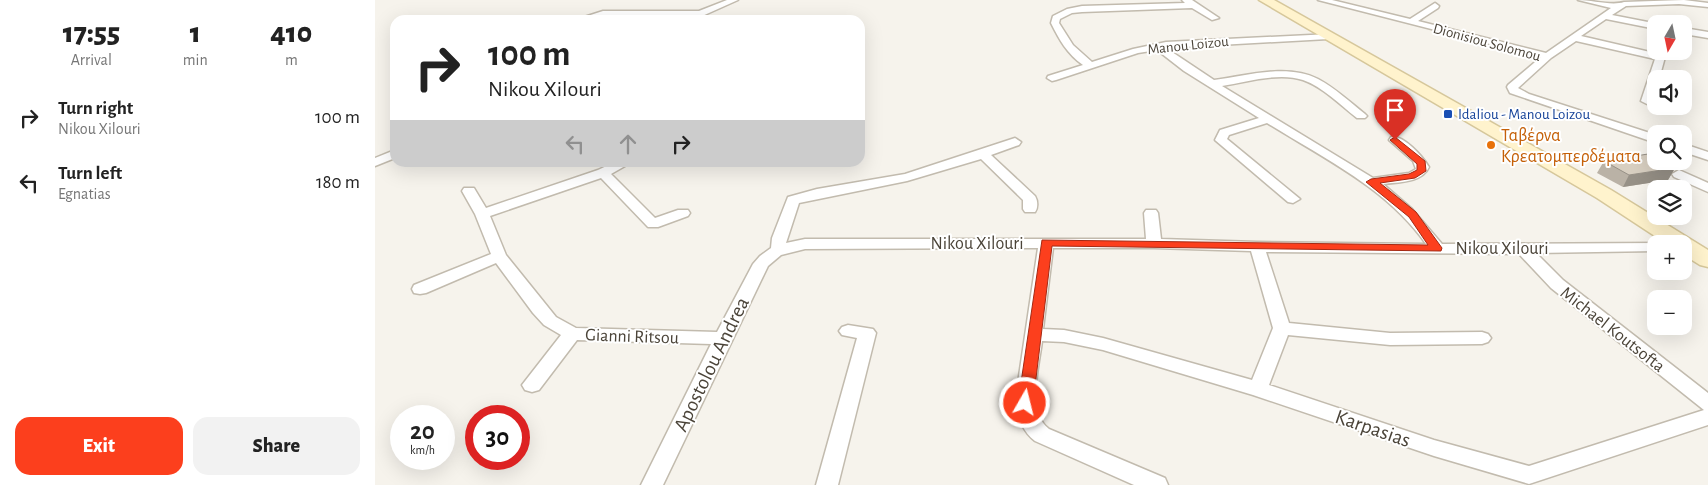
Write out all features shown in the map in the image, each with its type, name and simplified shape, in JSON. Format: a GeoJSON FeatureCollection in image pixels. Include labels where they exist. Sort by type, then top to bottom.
{"type":"FeatureCollection","features":[{"type":"Feature","properties":{"kind":"main road"},"geometry":{"type":"LineString","coordinates":[[1265,0],[1604,194],[1669,235]]}},
{"type":"Feature","properties":{"kind":"main road"},"geometry":{"type":"LineString","coordinates":[[1692,250],[1708,260]]}},
{"type":"Feature","properties":{"kind":"street"},"geometry":{"type":"LineString","coordinates":[[599,15],[622,13],[700,14],[734,0]]}},
{"type":"Feature","properties":{"kind":"street","name":"Dionisiou Solomou"},"geometry":{"type":"LineString","coordinates":[[1322,0],[1548,56]]}},
{"type":"Feature","properties":{"kind":"street"},"geometry":{"type":"LineString","coordinates":[[1582,0],[1620,7]]}},
{"type":"Feature","properties":{"kind":"street"},"geometry":{"type":"LineString","coordinates":[[1548,56],[1624,4],[1679,2],[1708,5]]}},
{"type":"Feature","properties":{"kind":"street"},"geometry":{"type":"LineString","coordinates":[[1091,66],[1069,49],[1055,23],[1056,18],[1070,11],[1126,11],[1189,3],[1215,18]]}},
{"type":"Feature","properties":{"kind":"street"},"geometry":{"type":"LineString","coordinates":[[1411,22],[1435,6]]}},
{"type":"Feature","properties":{"kind":"street"},"geometry":{"type":"LineString","coordinates":[[1604,16],[1647,24]]}},
{"type":"Feature","properties":{"kind":"street"},"geometry":{"type":"LineString","coordinates":[[1693,32],[1708,35]]}},
{"type":"Feature","properties":{"kind":"street","name":"Manou Loizou"},"geometry":{"type":"LineString","coordinates":[[1052,78],[1158,46],[1195,42],[1328,36]]}},
{"type":"Feature","properties":{"kind":"street"},"geometry":{"type":"LineString","coordinates":[[1576,38],[1661,57],[1657,70]]}},
{"type":"Feature","properties":{"kind":"street"},"geometry":{"type":"LineString","coordinates":[[1158,46],[1211,84],[1371,182],[1412,214],[1437,248]]}},
{"type":"Feature","properties":{"kind":"street","name":"Dionisiou Solomou"},"geometry":{"type":"LineString","coordinates":[[1548,56],[1512,87],[1514,91],[1647,137]]}},
{"type":"Feature","properties":{"kind":"street"},"geometry":{"type":"LineString","coordinates":[[1211,84],[1283,75],[1301,76],[1313,81],[1361,116]]}},
{"type":"Feature","properties":{"kind":"street"},"geometry":{"type":"LineString","coordinates":[[1266,119],[1224,134],[1221,140],[1293,198]]}},
{"type":"Feature","properties":{"kind":"street"},"geometry":{"type":"LineString","coordinates":[[1371,182],[1412,176],[1421,171],[1422,163],[1395,140]]}},
{"type":"Feature","properties":{"kind":"street"},"geometry":{"type":"LineString","coordinates":[[778,250],[779,238],[793,200],[814,193],[890,182],[955,164],[1015,142]]}},
{"type":"Feature","properties":{"kind":"street"},"geometry":{"type":"LineString","coordinates":[[1692,151],[1708,156]]}},
{"type":"Feature","properties":{"kind":"street"},"geometry":{"type":"LineString","coordinates":[[983,154],[1030,199],[1030,208]]}},
{"type":"Feature","properties":{"kind":"street"},"geometry":{"type":"LineString","coordinates":[[375,162],[390,156]]}},
{"type":"Feature","properties":{"kind":"street"},"geometry":{"type":"LineString","coordinates":[[482,214],[616,167]]}},
{"type":"Feature","properties":{"kind":"street"},"geometry":{"type":"LineString","coordinates":[[603,173],[653,224],[683,213]]}},
{"type":"Feature","properties":{"kind":"street"},"geometry":{"type":"LineString","coordinates":[[1679,174],[1708,188]]}},
{"type":"Feature","properties":{"kind":"street","name":"Gianni Ritsou"},"geometry":{"type":"LineString","coordinates":[[469,191],[482,214],[499,256],[544,315],[557,326],[572,334],[606,337],[723,338]]}},
{"type":"Feature","properties":{"kind":"street"},"geometry":{"type":"LineString","coordinates":[[1151,213],[1154,243]]}},
{"type":"Feature","properties":{"kind":"street"},"geometry":{"type":"LineString","coordinates":[[1046,243],[1036,335],[1025,403],[1026,412],[1034,429],[1051,441],[1157,485]]}},
{"type":"Feature","properties":{"kind":"street","name":"Nikou Xilouri"},"geometry":{"type":"LineString","coordinates":[[778,250],[805,244],[1154,243],[1257,247],[1523,249],[1647,246]]}},
{"type":"Feature","properties":{"kind":"street"},"geometry":{"type":"LineString","coordinates":[[1257,247],[1282,328],[1258,389]]}},
{"type":"Feature","properties":{"kind":"street","name":"Michael Koutsofta"},"geometry":{"type":"LineString","coordinates":[[1523,249],[1562,288],[1708,404]]}},
{"type":"Feature","properties":{"kind":"street","name":"Apostolou Andrea"},"geometry":{"type":"LineString","coordinates":[[652,485],[761,264],[768,256],[778,250]]}},
{"type":"Feature","properties":{"kind":"street"},"geometry":{"type":"LineString","coordinates":[[420,289],[499,256]]}},
{"type":"Feature","properties":{"kind":"street"},"geometry":{"type":"LineString","coordinates":[[1282,328],[1390,339],[1482,338]]}},
{"type":"Feature","properties":{"kind":"street"},"geometry":{"type":"LineString","coordinates":[[827,485],[867,333],[848,331]]}},
{"type":"Feature","properties":{"kind":"street"},"geometry":{"type":"LineString","coordinates":[[532,386],[572,334]]}},
{"type":"Feature","properties":{"kind":"street","name":"Karpasias"},"geometry":{"type":"LineString","coordinates":[[1036,335],[1064,336],[1103,344],[1258,389],[1529,480],[1708,417]]}},
{"type":"Feature","properties":{"kind":"building"},"geometry":{"type":"Polygon","coordinates":[[[1647,154],[1647,170],[1662,170],[1629,175],[1604,161],[1647,154]]]}},
{"type":"Feature","properties":{"kind":"place","name":"Idaliou - Manou Loizou"},"geometry":{"type":"Point","coordinates":[1448,114]}},
{"type":"Feature","properties":{"kind":"place","name":"Ταβέρνα Κρεατομπερδέματα"},"geometry":{"type":"Point","coordinates":[1491,145]}},
{"type":"Feature","properties":{"kind":"route"},"geometry":{"type":"LineString","coordinates":[[1025,403],[1036,335],[1046,243],[1437,248],[1412,214],[1396,199],[1371,182],[1412,176],[1421,171],[1422,163],[1395,140]]}}]}
